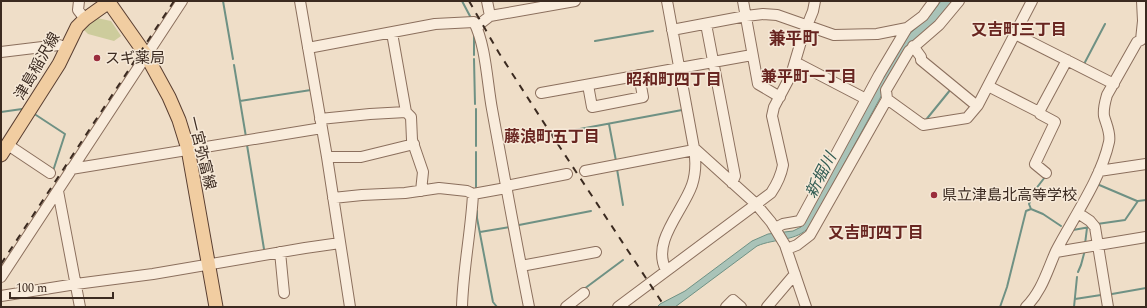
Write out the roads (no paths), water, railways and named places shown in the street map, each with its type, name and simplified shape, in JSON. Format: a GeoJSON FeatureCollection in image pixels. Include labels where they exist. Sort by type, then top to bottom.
{"type":"FeatureCollection","features":[{"type":"Feature","properties":{"kind":"main road","name":"津島稲沢線"},"geometry":{"type":"LineString","coordinates":[[4,150],[53,74],[77,27],[85,19],[108,2]]}},
{"type":"Feature","properties":{"kind":"main road","name":"一宮弥富線"},"geometry":{"type":"LineString","coordinates":[[108,2],[146,55],[172,103],[179,120],[188,149],[216,307]]}},
{"type":"Feature","properties":{"kind":"street"},"geometry":{"type":"LineString","coordinates":[[79,1],[78,10],[85,19]]}},
{"type":"Feature","properties":{"kind":"street"},"geometry":{"type":"LineString","coordinates":[[1,277],[182,1]]}},
{"type":"Feature","properties":{"kind":"street"},"geometry":{"type":"LineString","coordinates":[[300,1],[327,157],[350,307]]}},
{"type":"Feature","properties":{"kind":"street"},"geometry":{"type":"LineString","coordinates":[[487,1],[490,16]]}},
{"type":"Feature","properties":{"kind":"street"},"geometry":{"type":"LineString","coordinates":[[477,29],[490,16],[575,1]]}},
{"type":"Feature","properties":{"kind":"street"},"geometry":{"type":"LineString","coordinates":[[666,270],[662,263],[661,251],[664,240],[688,195],[693,183],[696,168],[694,149],[667,1]]}},
{"type":"Feature","properties":{"kind":"street"},"geometry":{"type":"LineString","coordinates":[[743,1],[758,84],[780,97]]}},
{"type":"Feature","properties":{"kind":"street"},"geometry":{"type":"LineString","coordinates":[[618,307],[771,193],[777,185],[782,173],[783,165],[772,116],[774,107],[791,75],[815,1]]}},
{"type":"Feature","properties":{"kind":"street"},"geometry":{"type":"LineString","coordinates":[[776,230],[783,224],[800,221],[866,99],[907,28],[923,16],[934,1]]}},
{"type":"Feature","properties":{"kind":"street"},"geometry":{"type":"LineString","coordinates":[[786,247],[798,245],[810,235],[887,99],[886,90],[909,50],[939,25],[959,1]]}},
{"type":"Feature","properties":{"kind":"street"},"geometry":{"type":"LineString","coordinates":[[887,99],[923,125],[967,118],[977,106],[1032,1]]}},
{"type":"Feature","properties":{"kind":"street"},"geometry":{"type":"LineString","coordinates":[[1026,307],[1039,292],[1056,252],[1078,213],[1098,171],[1110,140],[1104,115],[1104,104],[1136,42],[1144,41],[1144,16],[1142,1]]}},
{"type":"Feature","properties":{"kind":"street"},"geometry":{"type":"LineString","coordinates":[[672,30],[763,14],[777,15],[828,33],[839,35],[877,34],[907,28]]}},
{"type":"Feature","properties":{"kind":"street"},"geometry":{"type":"LineString","coordinates":[[308,48],[435,24],[474,22],[482,47],[506,187],[529,307]]}},
{"type":"Feature","properties":{"kind":"street"},"geometry":{"type":"LineString","coordinates":[[706,24],[735,176],[732,183]]}},
{"type":"Feature","properties":{"kind":"street"},"geometry":{"type":"LineString","coordinates":[[392,33],[406,112],[411,117],[412,140],[423,172],[421,191]]}},
{"type":"Feature","properties":{"kind":"street"},"geometry":{"type":"LineString","coordinates":[[1015,34],[1114,84]]}},
{"type":"Feature","properties":{"kind":"street"},"geometry":{"type":"LineString","coordinates":[[1,52],[59,45],[67,48]]}},
{"type":"Feature","properties":{"kind":"street"},"geometry":{"type":"LineString","coordinates":[[913,46],[921,57],[921,60],[977,106]]}},
{"type":"Feature","properties":{"kind":"street"},"geometry":{"type":"LineString","coordinates":[[541,94],[752,54]]}},
{"type":"Feature","properties":{"kind":"street"},"geometry":{"type":"LineString","coordinates":[[1039,112],[1067,60]]}},
{"type":"Feature","properties":{"kind":"street"},"geometry":{"type":"LineString","coordinates":[[795,62],[866,99]]}},
{"type":"Feature","properties":{"kind":"street"},"geometry":{"type":"LineString","coordinates":[[588,85],[592,107],[643,97],[639,75]]}},
{"type":"Feature","properties":{"kind":"street"},"geometry":{"type":"LineString","coordinates":[[988,86],[1039,112],[1055,122],[1035,164],[1046,172]]}},
{"type":"Feature","properties":{"kind":"street"},"geometry":{"type":"LineString","coordinates":[[71,169],[188,149],[370,114],[406,112]]}},
{"type":"Feature","properties":{"kind":"street"},"geometry":{"type":"LineString","coordinates":[[327,157],[361,157],[414,144]]}},
{"type":"Feature","properties":{"kind":"street"},"geometry":{"type":"LineString","coordinates":[[694,149],[756,204],[776,230],[786,247],[806,307]]}},
{"type":"Feature","properties":{"kind":"street"},"geometry":{"type":"LineString","coordinates":[[585,171],[694,149]]}},
{"type":"Feature","properties":{"kind":"street"},"geometry":{"type":"LineString","coordinates":[[4,150],[50,173]]}},
{"type":"Feature","properties":{"kind":"street"},"geometry":{"type":"LineString","coordinates":[[1098,171],[1146,164]]}},
{"type":"Feature","properties":{"kind":"street"},"geometry":{"type":"LineString","coordinates":[[333,198],[405,193],[439,188],[467,191],[473,194],[567,174]]}},
{"type":"Feature","properties":{"kind":"street"},"geometry":{"type":"LineString","coordinates":[[58,190],[80,307]]}},
{"type":"Feature","properties":{"kind":"street"},"geometry":{"type":"LineString","coordinates":[[462,307],[463,277],[473,194]]}},
{"type":"Feature","properties":{"kind":"street"},"geometry":{"type":"LineString","coordinates":[[1078,213],[1090,220],[1095,227],[1108,307]]}},
{"type":"Feature","properties":{"kind":"street"},"geometry":{"type":"LineString","coordinates":[[1056,252],[1146,237]]}},
{"type":"Feature","properties":{"kind":"street"},"geometry":{"type":"LineString","coordinates":[[1,296],[153,274],[340,243]]}},
{"type":"Feature","properties":{"kind":"street"},"geometry":{"type":"LineString","coordinates":[[280,252],[284,294]]}},
{"type":"Feature","properties":{"kind":"street"},"geometry":{"type":"LineString","coordinates":[[521,266],[596,252]]}},
{"type":"Feature","properties":{"kind":"street"},"geometry":{"type":"LineString","coordinates":[[767,307],[795,274]]}},
{"type":"Feature","properties":{"kind":"street"},"geometry":{"type":"LineString","coordinates":[[566,307],[584,293]]}},
{"type":"Feature","properties":{"kind":"street"},"geometry":{"type":"LineString","coordinates":[[726,307],[733,300],[740,307]]}},
{"type":"Feature","properties":{"kind":"waterway"},"geometry":{"type":"LineString","coordinates":[[223,1],[233,59]]}},
{"type":"Feature","properties":{"kind":"waterway"},"geometry":{"type":"LineString","coordinates":[[462,1],[471,18]]}},
{"type":"Feature","properties":{"kind":"waterway"},"geometry":{"type":"LineString","coordinates":[[1083,66],[1105,24]]}},
{"type":"Feature","properties":{"kind":"waterway"},"geometry":{"type":"LineString","coordinates":[[595,41],[653,31]]}},
{"type":"Feature","properties":{"kind":"waterway"},"geometry":{"type":"LineString","coordinates":[[474,32],[474,55]]}},
{"type":"Feature","properties":{"kind":"waterway"},"geometry":{"type":"LineString","coordinates":[[474,59],[475,104]]}},
{"type":"Feature","properties":{"kind":"waterway"},"geometry":{"type":"LineString","coordinates":[[234,65],[246,137]]}},
{"type":"Feature","properties":{"kind":"waterway"},"geometry":{"type":"LineString","coordinates":[[925,121],[951,89]]}},
{"type":"Feature","properties":{"kind":"waterway"},"geometry":{"type":"LineString","coordinates":[[240,101],[311,90]]}},
{"type":"Feature","properties":{"kind":"waterway"},"geometry":{"type":"LineString","coordinates":[[1,112],[22,109]]}},
{"type":"Feature","properties":{"kind":"waterway"},"geometry":{"type":"LineString","coordinates":[[476,109],[476,146]]}},
{"type":"Feature","properties":{"kind":"waterway"},"geometry":{"type":"LineString","coordinates":[[553,134],[682,110]]}},
{"type":"Feature","properties":{"kind":"waterway"},"geometry":{"type":"LineString","coordinates":[[36,115],[65,134],[53,171]]}},
{"type":"Feature","properties":{"kind":"waterway"},"geometry":{"type":"LineString","coordinates":[[609,124],[616,161]]}},
{"type":"Feature","properties":{"kind":"waterway"},"geometry":{"type":"LineString","coordinates":[[247,145],[264,249]]}},
{"type":"Feature","properties":{"kind":"waterway"},"geometry":{"type":"LineString","coordinates":[[476,152],[476,188]]}},
{"type":"Feature","properties":{"kind":"waterway"},"geometry":{"type":"LineString","coordinates":[[617,169],[623,205]]}},
{"type":"Feature","properties":{"kind":"waterway"},"geometry":{"type":"LineString","coordinates":[[1031,209],[1029,204],[1035,190],[1045,177]]}},
{"type":"Feature","properties":{"kind":"waterway"},"geometry":{"type":"LineString","coordinates":[[1097,184],[1137,201]]}},
{"type":"Feature","properties":{"kind":"waterway"},"geometry":{"type":"LineString","coordinates":[[1097,224],[1125,220],[1138,201],[1146,200]]}},
{"type":"Feature","properties":{"kind":"waterway"},"geometry":{"type":"LineString","coordinates":[[1000,307],[1007,287],[1026,211],[1031,209],[1043,214],[1061,226]]}},
{"type":"Feature","properties":{"kind":"waterway"},"geometry":{"type":"LineString","coordinates":[[477,211],[477,218],[493,302],[497,307]]}},
{"type":"Feature","properties":{"kind":"waterway"},"geometry":{"type":"LineString","coordinates":[[519,225],[591,211]]}},
{"type":"Feature","properties":{"kind":"waterway"},"geometry":{"type":"LineString","coordinates":[[480,232],[510,227]]}},
{"type":"Feature","properties":{"kind":"waterway"},"geometry":{"type":"LineString","coordinates":[[1073,230],[1090,227]]}},
{"type":"Feature","properties":{"kind":"waterway"},"geometry":{"type":"LineString","coordinates":[[1085,244],[1087,228]]}},
{"type":"Feature","properties":{"kind":"waterway"},"geometry":{"type":"LineString","coordinates":[[1078,272],[1085,250]]}},
{"type":"Feature","properties":{"kind":"waterway"},"geometry":{"type":"LineString","coordinates":[[584,289],[623,260]]}},
{"type":"Feature","properties":{"kind":"waterway"},"geometry":{"type":"LineString","coordinates":[[1074,307],[1077,277]]}},
{"type":"Feature","properties":{"kind":"waterway"},"geometry":{"type":"LineString","coordinates":[[1112,294],[1146,288]]}},
{"type":"Feature","properties":{"kind":"waterway"},"geometry":{"type":"LineString","coordinates":[[1075,299],[1101,295]]}},
{"type":"Feature","properties":{"kind":"railway"},"geometry":{"type":"LineString","coordinates":[[1,264],[174,1]]}},
{"type":"Feature","properties":{"kind":"railway"},"geometry":{"type":"LineString","coordinates":[[469,1],[499,53],[665,307]]}},
{"type":"Feature","properties":{"kind":"place","name":"スギ薬局"},"geometry":{"type":"Point","coordinates":[97,58]}},
{"type":"Feature","properties":{"kind":"place","name":"県立津島北高等学校"},"geometry":{"type":"Point","coordinates":[934,195]}},
{"type":"Feature","properties":{"kind":"district","name":"又吉町三丁目"},"geometry":{"type":"Point","coordinates":[1019,29]}},
{"type":"Feature","properties":{"kind":"district","name":"兼平町"},"geometry":{"type":"Point","coordinates":[794,38]}},
{"type":"Feature","properties":{"kind":"district","name":"兼平町一丁目"},"geometry":{"type":"Point","coordinates":[809,76]}},
{"type":"Feature","properties":{"kind":"district","name":"昭和町四丁目"},"geometry":{"type":"Point","coordinates":[674,79]}},
{"type":"Feature","properties":{"kind":"district","name":"藤浪町五丁目"},"geometry":{"type":"Point","coordinates":[552,136]}},
{"type":"Feature","properties":{"kind":"district","name":"又吉町四丁目"},"geometry":{"type":"Point","coordinates":[876,232]}},
{"type":"Feature","properties":{"kind":"water label","name":"新堀川"},"geometry":{"type":"Point","coordinates":[820,175]}}]}
